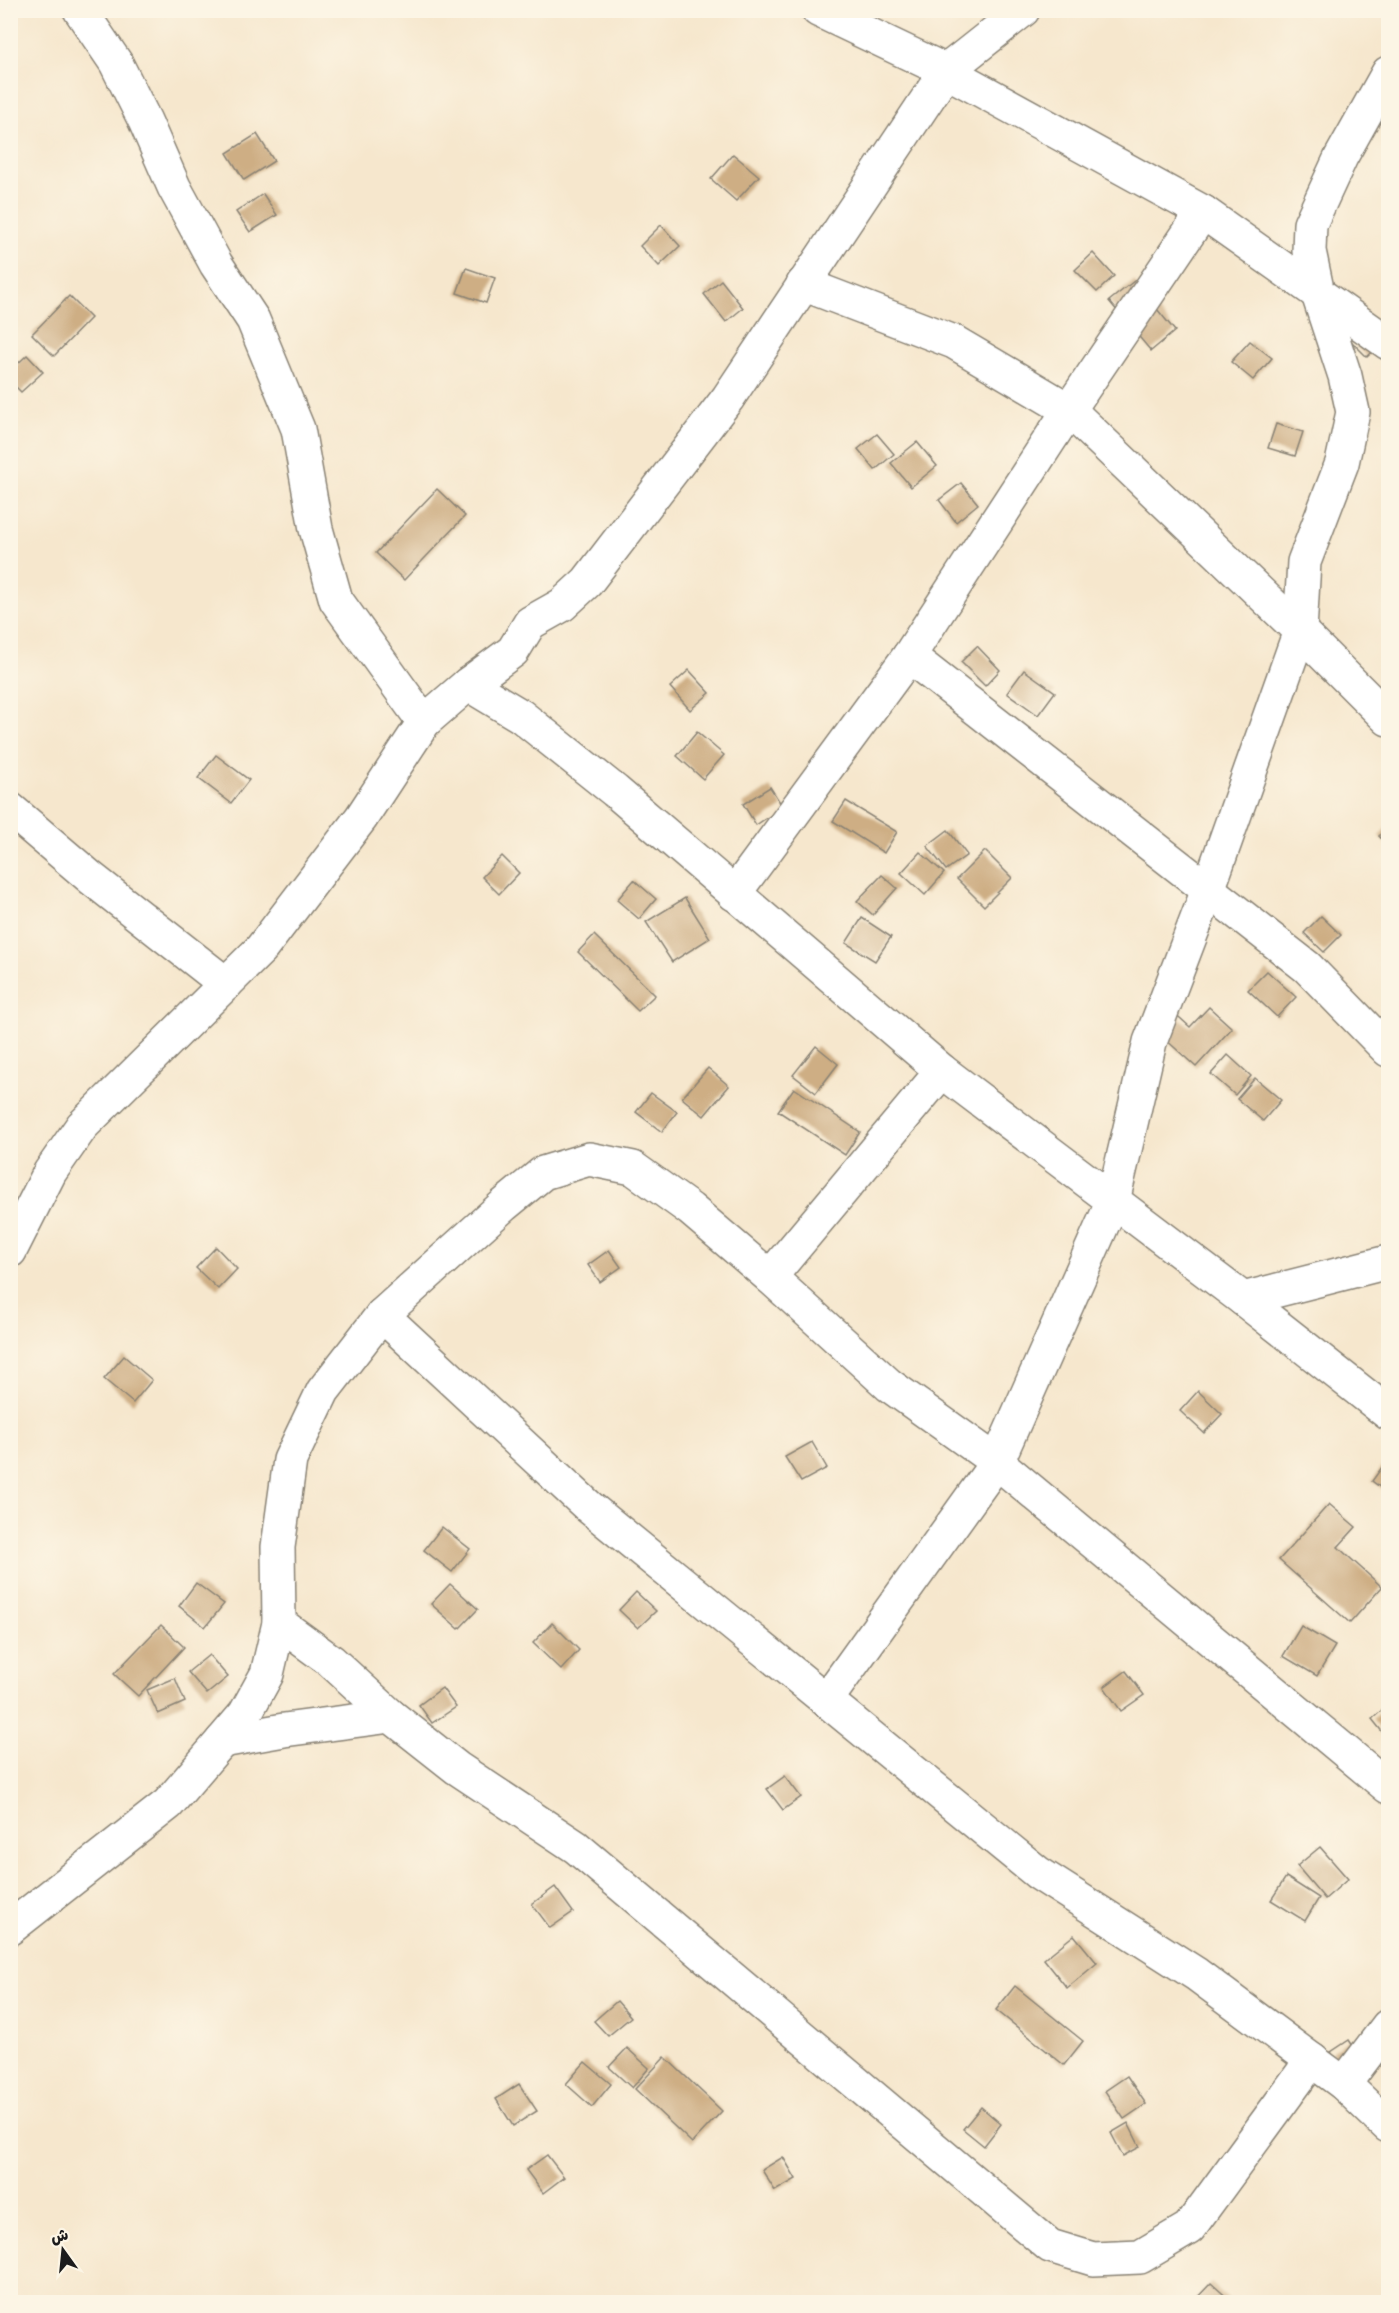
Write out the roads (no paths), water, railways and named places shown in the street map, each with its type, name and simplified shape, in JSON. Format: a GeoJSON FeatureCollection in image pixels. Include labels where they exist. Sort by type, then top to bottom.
{"type":"FeatureCollection","features":[{"type":"Feature","properties":{"kind":"street"},"geometry":{"type":"LineString","coordinates":[[80,10],[116,63],[145,121],[174,188],[216,264],[253,320],[298,429],[316,529],[336,600],[424,722]]}},
{"type":"Feature","properties":{"kind":"street"},"geometry":{"type":"LineString","coordinates":[[818,10],[946,71],[1203,212],[1389,343]]}},
{"type":"Feature","properties":{"kind":"street"},"geometry":{"type":"LineString","coordinates":[[10,1251],[50,1172],[82,1126],[261,949],[361,818],[424,722],[468,684],[513,651],[531,623],[562,605],[587,582],[728,398],[946,71],[1023,10]]}},
{"type":"Feature","properties":{"kind":"street"},"geometry":{"type":"LineString","coordinates":[[827,1699],[997,1462],[1113,1200],[1150,1042],[1208,890],[1300,631],[1304,562],[1342,463],[1353,412],[1345,376],[1318,294],[1309,251],[1310,224],[1341,157],[1389,73]]}},
{"type":"Feature","properties":{"kind":"street"},"geometry":{"type":"LineString","coordinates":[[734,894],[909,656],[1069,410],[1203,212]]}},
{"type":"Feature","properties":{"kind":"street"},"geometry":{"type":"LineString","coordinates":[[803,284],[954,342],[1069,410],[1389,719]]}},
{"type":"Feature","properties":{"kind":"street"},"geometry":{"type":"LineString","coordinates":[[909,656],[1307,967],[1389,1050]]}},
{"type":"Feature","properties":{"kind":"street"},"geometry":{"type":"LineString","coordinates":[[468,684],[521,716],[615,791],[942,1071],[1244,1299],[1389,1413]]}},
{"type":"Feature","properties":{"kind":"street"},"geometry":{"type":"LineString","coordinates":[[10,809],[91,878],[226,984]]}},
{"type":"Feature","properties":{"kind":"street"},"geometry":{"type":"LineString","coordinates":[[770,1277],[942,1071]]}},
{"type":"Feature","properties":{"kind":"street"},"geometry":{"type":"LineString","coordinates":[[10,1928],[168,1804],[245,1714],[267,1674],[279,1623],[278,1547],[290,1460],[323,1391],[382,1316],[504,1205],[543,1173],[589,1159],[633,1168],[690,1209],[770,1277],[889,1385],[997,1462],[1389,1787]]}},
{"type":"Feature","properties":{"kind":"street"},"geometry":{"type":"LineString","coordinates":[[1244,1299],[1389,1262]]}},
{"type":"Feature","properties":{"kind":"street"},"geometry":{"type":"LineString","coordinates":[[382,1316],[589,1508],[827,1699],[1038,1873],[1196,1974],[1344,2084],[1389,2126]]}},
{"type":"Feature","properties":{"kind":"street"},"geometry":{"type":"LineString","coordinates":[[279,1623],[331,1661],[391,1716],[456,1768],[576,1847],[1050,2246],[1093,2259],[1140,2257],[1189,2228],[1312,2060]]}},
{"type":"Feature","properties":{"kind":"street"},"geometry":{"type":"LineString","coordinates":[[222,1741],[284,1730],[391,1716]]}},
{"type":"Feature","properties":{"kind":"street"},"geometry":{"type":"LineString","coordinates":[[1344,2084],[1389,2026]]}}]}
